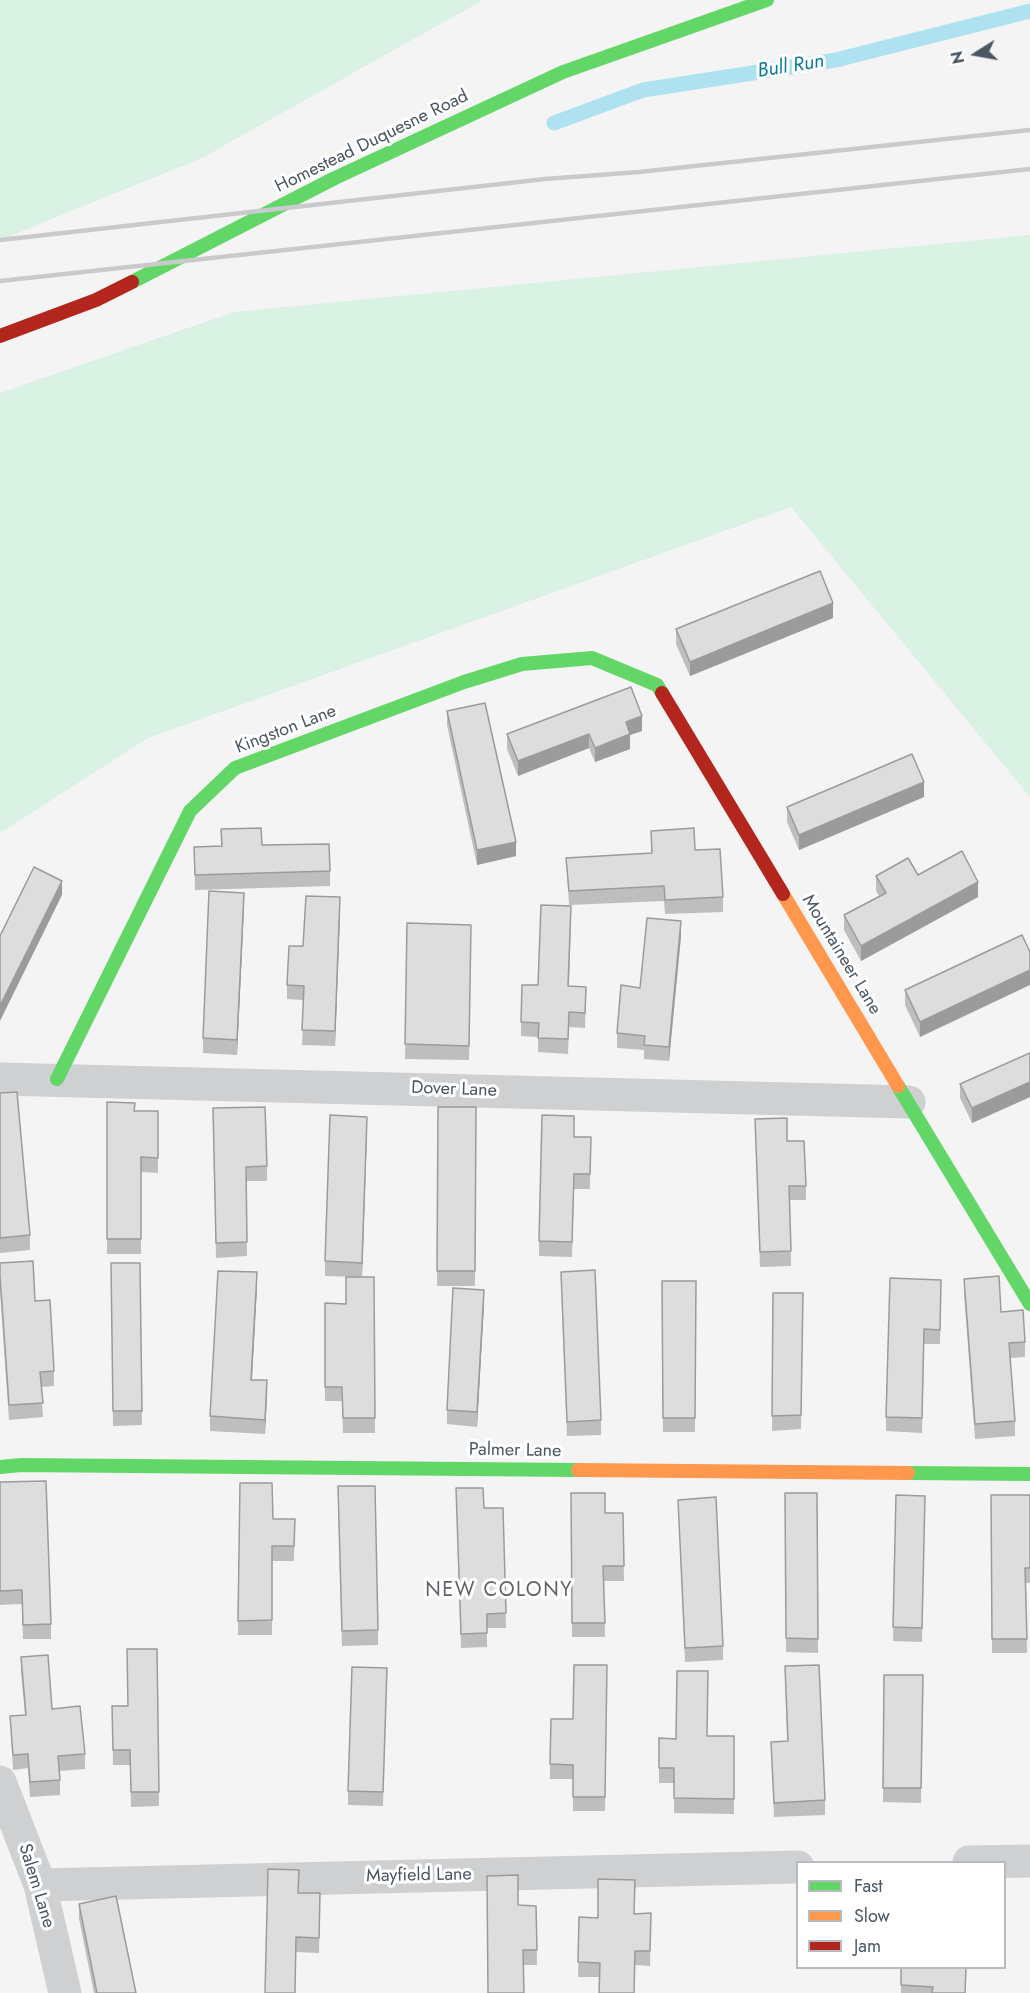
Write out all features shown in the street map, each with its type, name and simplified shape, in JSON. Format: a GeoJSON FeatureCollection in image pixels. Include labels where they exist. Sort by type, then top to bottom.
{"type":"FeatureCollection","features":[{"type":"Feature","properties":{"kind":"street","name":"Homestead Duquesne Road"},"geometry":{"type":"LineString","coordinates":[[0,336],[96,300],[335,178],[563,72],[768,0]]}},
{"type":"Feature","properties":{"kind":"street","name":"Kingston Lane"},"geometry":{"type":"LineString","coordinates":[[57,1079],[190,811],[235,768],[464,682],[522,664],[592,658]]}},
{"type":"Feature","properties":{"kind":"street","name":"Mountaineer Lane"},"geometry":{"type":"LineString","coordinates":[[592,658],[657,685],[1030,1304]]}},
{"type":"Feature","properties":{"kind":"street","name":"Dover Lane"},"geometry":{"type":"LineString","coordinates":[[0,1079],[909,1102]]}},
{"type":"Feature","properties":{"kind":"street","name":"Palmer Lane"},"geometry":{"type":"LineString","coordinates":[[0,1467],[21,1465],[1030,1474]]}},
{"type":"Feature","properties":{"kind":"street","name":"Salem Lane"},"geometry":{"type":"LineString","coordinates":[[0,1782],[40,1885],[65,1993]]}},
{"type":"Feature","properties":{"kind":"street"},"geometry":{"type":"LineString","coordinates":[[1006,1862],[1030,1861]]}},
{"type":"Feature","properties":{"kind":"street","name":"Mayfield Lane"},"geometry":{"type":"LineString","coordinates":[[40,1885],[796,1867]]}},
{"type":"Feature","properties":{"kind":"green space"},"geometry":{"type":"Polygon","coordinates":[[[0,0],[483,0],[202,158],[0,240],[0,0]]]}},
{"type":"Feature","properties":{"kind":"green space"},"geometry":{"type":"Polygon","coordinates":[[[1030,235],[1030,797],[791,507],[148,738],[0,833],[0,393],[234,312],[1030,235]]]}},
{"type":"Feature","properties":{"kind":"building"},"geometry":{"type":"Polygon","coordinates":[[[820,571],[833,603],[690,662],[676,629],[820,571]]]}},
{"type":"Feature","properties":{"kind":"building"},"geometry":{"type":"Polygon","coordinates":[[[631,687],[642,716],[626,722],[630,734],[595,748],[589,734],[518,761],[507,734],[631,687]]]}},
{"type":"Feature","properties":{"kind":"building"},"geometry":{"type":"Polygon","coordinates":[[[485,703],[516,842],[477,850],[447,711],[485,703]]]}},
{"type":"Feature","properties":{"kind":"building"},"geometry":{"type":"Polygon","coordinates":[[[912,754],[924,782],[799,835],[787,807],[912,754]]]}},
{"type":"Feature","properties":{"kind":"building"},"geometry":{"type":"Polygon","coordinates":[[[261,828],[262,845],[329,844],[330,871],[195,875],[194,847],[222,846],[221,829],[261,828]]]}},
{"type":"Feature","properties":{"kind":"building"},"geometry":{"type":"Polygon","coordinates":[[[694,828],[695,850],[720,849],[723,897],[665,900],[664,886],[569,891],[566,858],[652,853],[651,831],[694,828]]]}},
{"type":"Feature","properties":{"kind":"building"},"geometry":{"type":"Polygon","coordinates":[[[962,851],[978,882],[861,946],[844,915],[886,893],[876,876],[908,858],[918,875],[962,851]]]}},
{"type":"Feature","properties":{"kind":"building"},"geometry":{"type":"Polygon","coordinates":[[[34,867],[62,881],[0,1006],[0,936],[34,867]]]}},
{"type":"Feature","properties":{"kind":"building"},"geometry":{"type":"Polygon","coordinates":[[[209,891],[244,893],[237,1040],[203,1038],[209,891]]]}},
{"type":"Feature","properties":{"kind":"building"},"geometry":{"type":"Polygon","coordinates":[[[306,896],[340,897],[335,1031],[302,1030],[304,986],[287,985],[289,946],[303,946],[306,896]]]}},
{"type":"Feature","properties":{"kind":"building"},"geometry":{"type":"Polygon","coordinates":[[[541,905],[571,906],[568,986],[586,987],[585,1013],[569,1012],[568,1039],[538,1038],[539,1023],[521,1022],[522,985],[538,985],[541,905]]]}},
{"type":"Feature","properties":{"kind":"building"},"geometry":{"type":"Polygon","coordinates":[[[647,918],[681,921],[669,1047],[644,1045],[645,1036],[617,1033],[621,985],[640,988],[647,918]]]}},
{"type":"Feature","properties":{"kind":"building"},"geometry":{"type":"Polygon","coordinates":[[[407,923],[471,925],[469,1046],[405,1044],[407,923]]]}},
{"type":"Feature","properties":{"kind":"building"},"geometry":{"type":"Polygon","coordinates":[[[1022,935],[1030,952],[1030,970],[920,1022],[905,990],[1022,935]]]}},
{"type":"Feature","properties":{"kind":"building"},"geometry":{"type":"Polygon","coordinates":[[[1030,1053],[1030,1082],[972,1108],[960,1084],[1030,1053]]]}},
{"type":"Feature","properties":{"kind":"building"},"geometry":{"type":"Polygon","coordinates":[[[17,1092],[30,1235],[0,1238],[0,1093],[17,1092]]]}},
{"type":"Feature","properties":{"kind":"building"},"geometry":{"type":"Polygon","coordinates":[[[107,1102],[135,1103],[134,1111],[158,1111],[158,1158],[141,1157],[141,1239],[107,1239],[107,1102]]]}},
{"type":"Feature","properties":{"kind":"building"},"geometry":{"type":"Polygon","coordinates":[[[265,1107],[267,1166],[246,1167],[247,1242],[216,1243],[213,1108],[265,1107]]]}},
{"type":"Feature","properties":{"kind":"building"},"geometry":{"type":"Polygon","coordinates":[[[438,1107],[476,1107],[475,1271],[437,1271],[438,1107]]]}},
{"type":"Feature","properties":{"kind":"building"},"geometry":{"type":"Polygon","coordinates":[[[330,1115],[367,1117],[362,1263],[325,1261],[330,1115]]]}},
{"type":"Feature","properties":{"kind":"building"},"geometry":{"type":"Polygon","coordinates":[[[542,1115],[574,1116],[574,1137],[591,1137],[590,1174],[574,1174],[572,1242],[539,1241],[542,1115]]]}},
{"type":"Feature","properties":{"kind":"building"},"geometry":{"type":"Polygon","coordinates":[[[787,1118],[787,1141],[804,1141],[806,1186],[789,1186],[791,1251],[760,1252],[755,1119],[787,1118]]]}},
{"type":"Feature","properties":{"kind":"building"},"geometry":{"type":"Polygon","coordinates":[[[33,1261],[35,1301],[50,1300],[54,1371],[40,1372],[43,1403],[9,1405],[0,1263],[33,1261]]]}},
{"type":"Feature","properties":{"kind":"building"},"geometry":{"type":"Polygon","coordinates":[[[111,1263],[140,1263],[142,1411],[113,1411],[111,1263]]]}},
{"type":"Feature","properties":{"kind":"building"},"geometry":{"type":"Polygon","coordinates":[[[595,1270],[601,1420],[567,1422],[561,1272],[595,1270]]]}},
{"type":"Feature","properties":{"kind":"building"},"geometry":{"type":"Polygon","coordinates":[[[218,1271],[257,1272],[251,1380],[267,1380],[265,1420],[210,1416],[218,1271]]]}},
{"type":"Feature","properties":{"kind":"building"},"geometry":{"type":"Polygon","coordinates":[[[999,1276],[1001,1312],[1023,1310],[1025,1342],[1009,1343],[1015,1421],[975,1424],[964,1279],[999,1276]]]}},
{"type":"Feature","properties":{"kind":"building"},"geometry":{"type":"Polygon","coordinates":[[[346,1277],[374,1277],[375,1418],[343,1418],[342,1387],[325,1387],[325,1303],[346,1304],[346,1277]]]}},
{"type":"Feature","properties":{"kind":"building"},"geometry":{"type":"Polygon","coordinates":[[[890,1278],[941,1280],[940,1330],[924,1329],[922,1418],[886,1417],[890,1278]]]}},
{"type":"Feature","properties":{"kind":"building"},"geometry":{"type":"Polygon","coordinates":[[[662,1281],[696,1281],[695,1418],[663,1418],[662,1281]]]}},
{"type":"Feature","properties":{"kind":"building"},"geometry":{"type":"Polygon","coordinates":[[[453,1288],[484,1290],[477,1412],[447,1410],[453,1288]]]}},
{"type":"Feature","properties":{"kind":"building"},"geometry":{"type":"Polygon","coordinates":[[[773,1293],[803,1293],[801,1415],[772,1416],[773,1293]]]}},
{"type":"Feature","properties":{"kind":"building"},"geometry":{"type":"Polygon","coordinates":[[[46,1481],[51,1624],[23,1625],[22,1590],[0,1591],[0,1482],[46,1481]]]}},
{"type":"Feature","properties":{"kind":"building"},"geometry":{"type":"Polygon","coordinates":[[[240,1483],[272,1483],[273,1519],[295,1519],[294,1546],[272,1546],[272,1620],[238,1621],[240,1483]]]}},
{"type":"Feature","properties":{"kind":"building"},"geometry":{"type":"Polygon","coordinates":[[[338,1486],[375,1486],[378,1630],[342,1631],[338,1486]]]}},
{"type":"Feature","properties":{"kind":"building"},"geometry":{"type":"Polygon","coordinates":[[[456,1488],[483,1488],[484,1508],[503,1508],[506,1613],[487,1614],[487,1633],[461,1634],[456,1488]]]}},
{"type":"Feature","properties":{"kind":"building"},"geometry":{"type":"Polygon","coordinates":[[[571,1493],[605,1493],[605,1513],[623,1513],[624,1566],[603,1566],[605,1623],[572,1623],[571,1493]]]}},
{"type":"Feature","properties":{"kind":"building"},"geometry":{"type":"Polygon","coordinates":[[[785,1493],[817,1493],[818,1639],[786,1638],[785,1493]]]}},
{"type":"Feature","properties":{"kind":"building"},"geometry":{"type":"Polygon","coordinates":[[[896,1495],[925,1496],[922,1628],[893,1627],[896,1495]]]}},
{"type":"Feature","properties":{"kind":"building"},"geometry":{"type":"Polygon","coordinates":[[[991,1495],[1030,1495],[1030,1568],[1025,1568],[1027,1639],[992,1639],[991,1495]]]}},
{"type":"Feature","properties":{"kind":"building"},"geometry":{"type":"Polygon","coordinates":[[[716,1497],[723,1646],[685,1648],[678,1500],[716,1497]]]}},
{"type":"Feature","properties":{"kind":"building"},"geometry":{"type":"Polygon","coordinates":[[[127,1649],[157,1649],[159,1792],[131,1792],[130,1750],[113,1750],[112,1706],[128,1706],[127,1649]]]}},
{"type":"Feature","properties":{"kind":"building"},"geometry":{"type":"Polygon","coordinates":[[[48,1655],[52,1709],[80,1706],[85,1754],[58,1756],[60,1780],[30,1782],[28,1754],[13,1755],[10,1716],[26,1715],[21,1657],[48,1655]]]}},
{"type":"Feature","properties":{"kind":"building"},"geometry":{"type":"Polygon","coordinates":[[[574,1665],[607,1665],[605,1797],[573,1797],[573,1765],[550,1764],[551,1719],[573,1719],[574,1665]]]}},
{"type":"Feature","properties":{"kind":"building"},"geometry":{"type":"Polygon","coordinates":[[[819,1665],[825,1800],[774,1803],[771,1742],[788,1741],[785,1666],[819,1665]]]}},
{"type":"Feature","properties":{"kind":"building"},"geometry":{"type":"Polygon","coordinates":[[[352,1667],[387,1668],[383,1792],[348,1791],[352,1667]]]}},
{"type":"Feature","properties":{"kind":"building"},"geometry":{"type":"Polygon","coordinates":[[[677,1671],[708,1671],[707,1736],[734,1736],[734,1799],[674,1798],[674,1768],[659,1768],[659,1738],[676,1739],[677,1671]]]}},
{"type":"Feature","properties":{"kind":"building"},"geometry":{"type":"Polygon","coordinates":[[[884,1675],[923,1675],[921,1788],[883,1788],[884,1675]]]}},
{"type":"Feature","properties":{"kind":"building"},"geometry":{"type":"Polygon","coordinates":[[[268,1869],[299,1870],[298,1893],[320,1893],[319,1938],[296,1937],[295,1993],[265,1993],[268,1869]]]}},
{"type":"Feature","properties":{"kind":"building"},"geometry":{"type":"Polygon","coordinates":[[[518,1875],[518,1905],[536,1906],[537,1950],[523,1950],[524,1993],[488,1993],[487,1876],[518,1875]]]}},
{"type":"Feature","properties":{"kind":"building"},"geometry":{"type":"Polygon","coordinates":[[[598,1879],[635,1880],[634,1914],[651,1913],[650,1951],[635,1951],[634,1993],[599,1993],[600,1963],[578,1962],[579,1917],[598,1918],[598,1879]]]}},
{"type":"Feature","properties":{"kind":"building"},"geometry":{"type":"Polygon","coordinates":[[[116,1896],[136,1993],[97,1993],[79,1904],[116,1896]]]}},
{"type":"Feature","properties":{"kind":"building"},"geometry":{"type":"Polygon","coordinates":[[[901,1969],[966,1969],[965,1993],[932,1993],[933,1987],[901,1985],[901,1969]]]}},
{"type":"Feature","properties":{"kind":"waterway","name":"Bull Run"},"geometry":{"type":"LineString","coordinates":[[554,123],[643,90],[836,60],[1030,11]]}},
{"type":"Feature","properties":{"kind":"railway"},"geometry":{"type":"LineString","coordinates":[[0,240],[545,179],[639,172],[1030,130]]}},
{"type":"Feature","properties":{"kind":"railway"},"geometry":{"type":"LineString","coordinates":[[0,281],[1030,169]]}},
{"type":"Feature","properties":{"kind":"traffic: fast"},"geometry":{"type":"LineString","coordinates":[[132,282],[335,178],[563,72],[767,0]]}},
{"type":"Feature","properties":{"kind":"traffic: fast"},"geometry":{"type":"LineString","coordinates":[[57,1079],[190,811],[235,768],[464,682],[522,664],[592,658],[657,685],[662,693]]}},
{"type":"Feature","properties":{"kind":"traffic: fast"},"geometry":{"type":"LineString","coordinates":[[898,1086],[1030,1304]]}},
{"type":"Feature","properties":{"kind":"traffic: fast"},"geometry":{"type":"LineString","coordinates":[[0,1467],[21,1465],[578,1470]]}},
{"type":"Feature","properties":{"kind":"traffic: fast"},"geometry":{"type":"LineString","coordinates":[[908,1473],[1030,1474]]}},
{"type":"Feature","properties":{"kind":"traffic: slow"},"geometry":{"type":"LineString","coordinates":[[783,894],[898,1086]]}},
{"type":"Feature","properties":{"kind":"traffic: slow"},"geometry":{"type":"LineString","coordinates":[[578,1470],[908,1473]]}},
{"type":"Feature","properties":{"kind":"traffic: jam"},"geometry":{"type":"LineString","coordinates":[[0,336],[96,300],[132,282]]}},
{"type":"Feature","properties":{"kind":"traffic: jam"},"geometry":{"type":"LineString","coordinates":[[662,693],[783,894]]}},
{"type":"Feature","properties":{"kind":"district","name":"NEW COLONY"},"geometry":{"type":"Point","coordinates":[499,1591]}}]}
